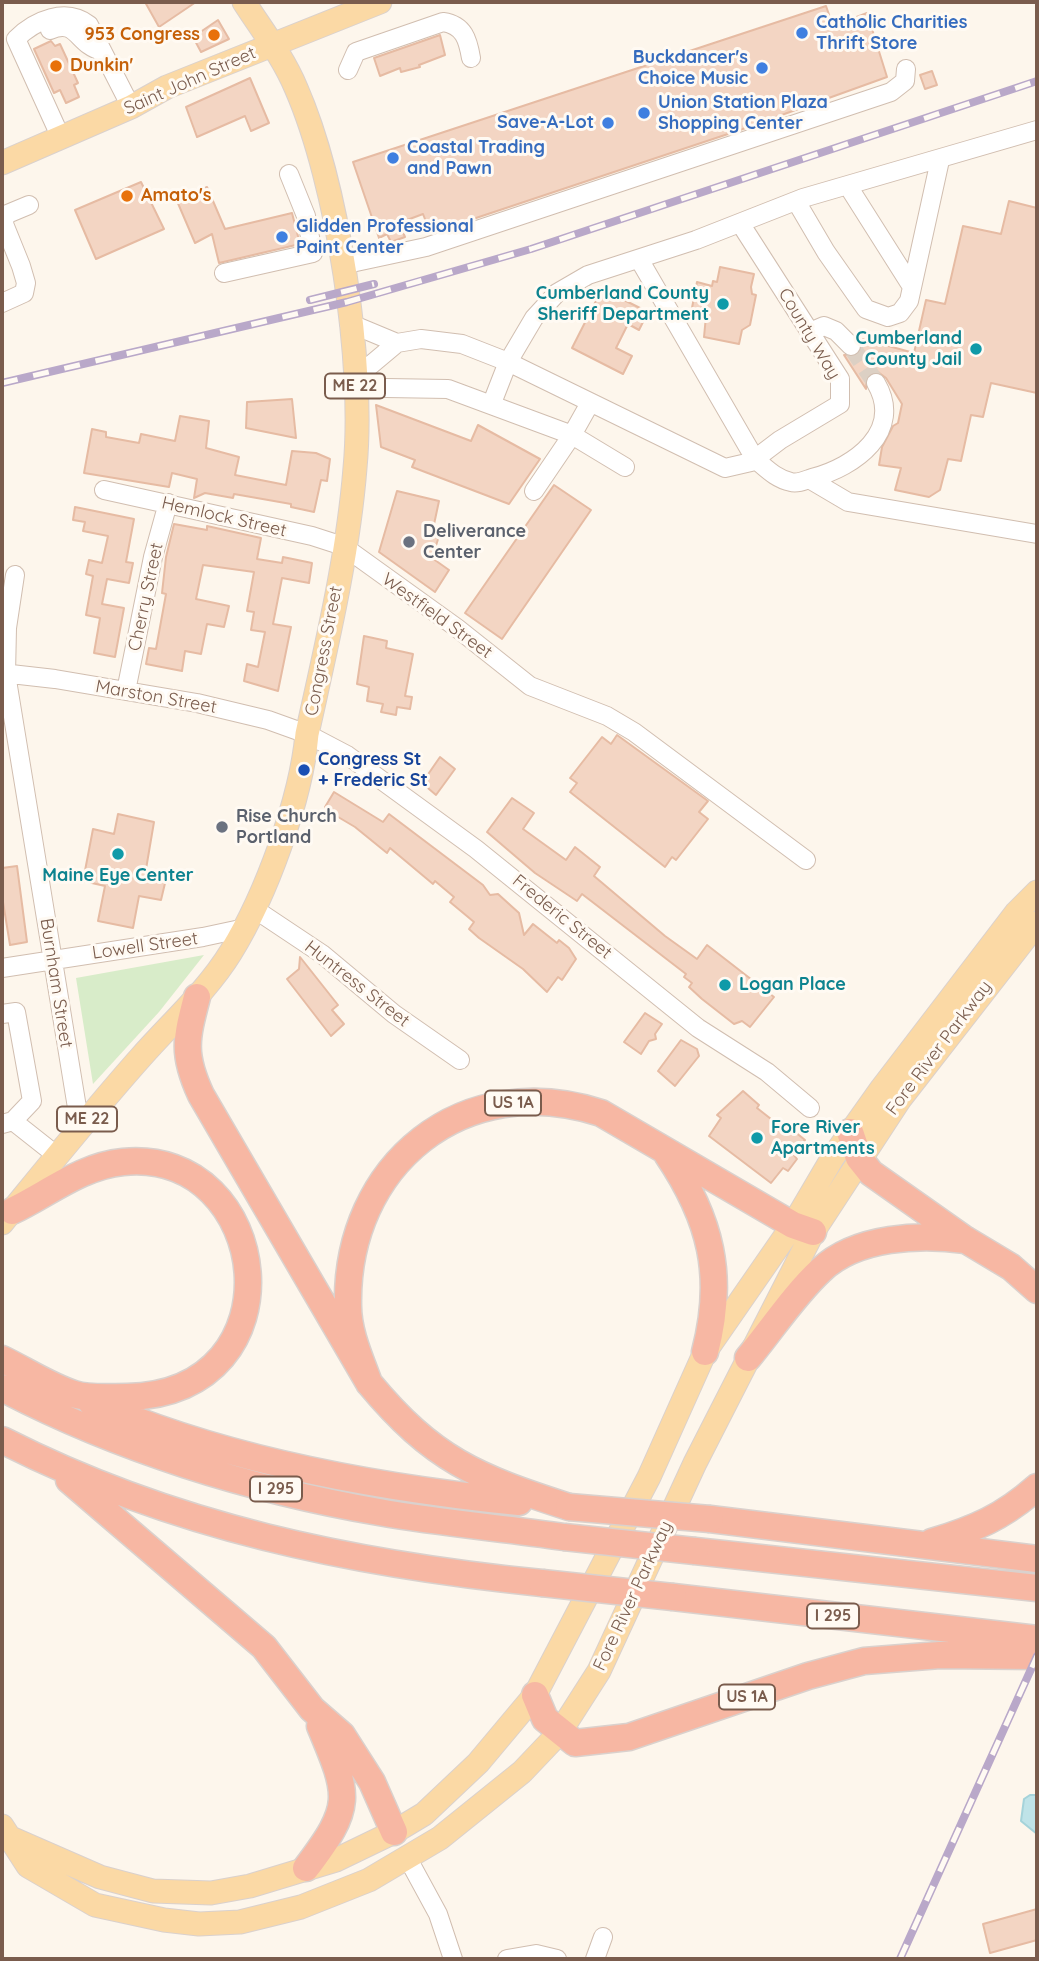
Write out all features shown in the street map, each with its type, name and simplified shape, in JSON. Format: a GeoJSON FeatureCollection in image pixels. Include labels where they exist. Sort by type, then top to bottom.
{"type":"FeatureCollection","features":[{"type":"Feature","properties":{"kind":"highway"},"geometry":{"type":"LineString","coordinates":[[197,997],[186,1038],[189,1068],[201,1095],[369,1383]]}},
{"type":"Feature","properties":{"kind":"highway","name":"US 1A"},"geometry":{"type":"LineString","coordinates":[[803,1228],[601,1113],[547,1102],[509,1103],[470,1112],[420,1139],[394,1164],[375,1191],[352,1248],[349,1314],[369,1383],[399,1419],[467,1470],[501,1485],[569,1507],[710,1519],[1029,1558]]}},
{"type":"Feature","properties":{"kind":"highway"},"geometry":{"type":"LineString","coordinates":[[850,1132],[859,1158],[871,1173],[966,1240],[1011,1267],[1037,1290]]}},
{"type":"Feature","properties":{"kind":"highway"},"geometry":{"type":"LineString","coordinates":[[664,1150],[694,1196],[712,1250],[716,1293],[713,1322],[705,1352]]}},
{"type":"Feature","properties":{"kind":"highway"},"geometry":{"type":"LineString","coordinates":[[7,1217],[85,1172],[123,1162],[148,1163],[173,1168],[194,1179],[227,1211],[241,1235],[248,1257],[250,1280],[246,1308],[237,1333],[222,1356],[198,1377],[161,1394],[113,1397],[75,1395]]}},
{"type":"Feature","properties":{"kind":"highway"},"geometry":{"type":"LineString","coordinates":[[748,1358],[822,1268],[860,1248],[892,1239],[942,1237],[966,1240]]}},
{"type":"Feature","properties":{"kind":"highway"},"geometry":{"type":"LineString","coordinates":[[2,1359],[75,1395],[158,1426],[314,1471],[446,1494],[569,1507]]}},
{"type":"Feature","properties":{"kind":"highway","name":"I 295"},"geometry":{"type":"LineString","coordinates":[[2,1388],[134,1445],[270,1488],[378,1512],[564,1537],[1037,1588]]}},
{"type":"Feature","properties":{"kind":"highway","name":"I 295"},"geometry":{"type":"LineString","coordinates":[[2,1440],[54,1467],[116,1492],[270,1540],[371,1562],[673,1597],[989,1644],[1037,1639]]}},
{"type":"Feature","properties":{"kind":"highway"},"geometry":{"type":"LineString","coordinates":[[54,1467],[264,1647],[312,1709],[342,1735],[372,1782],[394,1832]]}},
{"type":"Feature","properties":{"kind":"highway"},"geometry":{"type":"LineString","coordinates":[[923,1545],[978,1528],[1014,1507],[1037,1487]]}},
{"type":"Feature","properties":{"kind":"highway","name":"US 1A"},"geometry":{"type":"LineString","coordinates":[[560,1731],[575,1743],[629,1737],[807,1676],[864,1661],[989,1644],[1037,1656]]}},
{"type":"Feature","properties":{"kind":"highway"},"geometry":{"type":"LineString","coordinates":[[535,1695],[545,1719],[560,1731]]}},
{"type":"Feature","properties":{"kind":"highway"},"geometry":{"type":"LineString","coordinates":[[306,1868],[340,1818],[343,1793],[340,1773],[312,1709]]}},
{"type":"Feature","properties":{"kind":"main road","name":"Congress Street"},"geometry":{"type":"LineString","coordinates":[[7,1217],[80,1126],[197,997],[230,955],[268,876],[304,769],[307,734],[356,466],[354,379],[342,265],[320,161],[296,88],[244,2]]}},
{"type":"Feature","properties":{"kind":"main road","name":"Saint John Street"},"geometry":{"type":"LineString","coordinates":[[2,163],[131,107],[167,87],[380,2]]}},
{"type":"Feature","properties":{"kind":"main road","name":"Fore River Parkway"},"geometry":{"type":"LineString","coordinates":[[7,1833],[28,1866],[95,1905],[164,1920],[199,1924],[240,1922],[301,1907],[369,1880],[440,1838],[522,1772],[560,1731],[599,1671],[695,1463],[748,1358],[803,1228],[850,1132],[1016,913],[1037,892]]}},
{"type":"Feature","properties":{"kind":"main road","name":"Fore River Parkway"},"geometry":{"type":"LineString","coordinates":[[7,1833],[100,1877],[172,1893],[211,1893],[250,1886],[336,1860],[424,1814],[478,1763],[535,1695],[649,1477],[705,1352],[859,1158],[900,1099],[1037,923]]}},
{"type":"Feature","properties":{"kind":"main road"},"geometry":{"type":"LineString","coordinates":[[394,1832],[407,1857]]}},
{"type":"Feature","properties":{"kind":"street"},"geometry":{"type":"LineString","coordinates":[[61,138],[16,39],[23,32],[59,15],[77,15],[89,24],[131,107]]}},
{"type":"Feature","properties":{"kind":"street"},"geometry":{"type":"LineString","coordinates":[[348,70],[356,51],[443,22],[452,23],[464,33],[471,58]]}},
{"type":"Feature","properties":{"kind":"street"},"geometry":{"type":"LineString","coordinates":[[342,265],[426,247],[891,92],[905,81],[906,69]]}},
{"type":"Feature","properties":{"kind":"street"},"geometry":{"type":"LineString","coordinates":[[492,403],[508,362],[534,317],[557,293],[588,275],[796,201],[1037,130]]}},
{"type":"Feature","properties":{"kind":"street"},"geometry":{"type":"LineString","coordinates":[[796,201],[826,252],[866,309],[888,317],[900,313],[909,301],[940,160]]}},
{"type":"Feature","properties":{"kind":"street"},"geometry":{"type":"LineString","coordinates":[[224,273],[313,253],[306,216],[289,174]]}},
{"type":"Feature","properties":{"kind":"street"},"geometry":{"type":"LineString","coordinates":[[848,186],[912,287]]}},
{"type":"Feature","properties":{"kind":"street"},"geometry":{"type":"LineString","coordinates":[[2,303],[24,293],[26,283],[4,224],[5,215],[29,205]]}},
{"type":"Feature","properties":{"kind":"street","name":"County Way"},"geometry":{"type":"LineString","coordinates":[[349,323],[397,343],[421,339],[462,344],[508,362],[725,468],[755,459],[780,440],[840,404],[840,379],[740,223]]}},
{"type":"Feature","properties":{"kind":"street"},"geometry":{"type":"LineString","coordinates":[[639,259],[755,459],[772,474],[793,483],[853,463],[881,433],[886,399],[876,383]]}},
{"type":"Feature","properties":{"kind":"street"},"geometry":{"type":"LineString","coordinates":[[2,291],[14,286],[21,266]]}},
{"type":"Feature","properties":{"kind":"street"},"geometry":{"type":"LineString","coordinates":[[810,332],[824,326],[836,331],[852,346]]}},
{"type":"Feature","properties":{"kind":"street"},"geometry":{"type":"LineString","coordinates":[[354,379],[379,355],[397,343]]}},
{"type":"Feature","properties":{"kind":"street"},"geometry":{"type":"LineString","coordinates":[[386,388],[448,389],[492,403],[572,435],[625,467]]}},
{"type":"Feature","properties":{"kind":"street"},"geometry":{"type":"LineString","coordinates":[[534,491],[572,435],[590,402]]}},
{"type":"Feature","properties":{"kind":"street"},"geometry":{"type":"LineString","coordinates":[[809,479],[848,502],[1037,534]]}},
{"type":"Feature","properties":{"kind":"street","name":"Hemlock Street"},"geometry":{"type":"LineString","coordinates":[[104,490],[343,546]]}},
{"type":"Feature","properties":{"kind":"street","name":"Cherry Street"},"geometry":{"type":"LineString","coordinates":[[126,691],[150,568],[168,503]]}},
{"type":"Feature","properties":{"kind":"street","name":"Westfield Street"},"geometry":{"type":"LineString","coordinates":[[343,546],[457,628],[530,686],[607,716],[634,732],[806,860]]}},
{"type":"Feature","properties":{"kind":"street","name":"Burnham Street"},"geometry":{"type":"LineString","coordinates":[[15,575],[4,628],[4,673],[80,1126]]}},
{"type":"Feature","properties":{"kind":"street","name":"Marston Street"},"geometry":{"type":"LineString","coordinates":[[4,673],[126,691],[268,720],[307,734]]}},
{"type":"Feature","properties":{"kind":"street","name":"Frederic Street"},"geometry":{"type":"LineString","coordinates":[[307,734],[347,755],[476,849],[698,1028],[767,1072],[810,1108]]}},
{"type":"Feature","properties":{"kind":"street","name":"Lowell Street"},"geometry":{"type":"LineString","coordinates":[[2,968],[203,937],[249,918]]}},
{"type":"Feature","properties":{"kind":"street","name":"Huntress Street"},"geometry":{"type":"LineString","coordinates":[[249,918],[322,954],[394,1014],[460,1060]]}},
{"type":"Feature","properties":{"kind":"street"},"geometry":{"type":"LineString","coordinates":[[2,1014],[16,1012],[32,1101],[8,1123],[56,1155]]}},
{"type":"Feature","properties":{"kind":"street"},"geometry":{"type":"LineString","coordinates":[[407,1857],[438,1914],[453,1959]]}},
{"type":"Feature","properties":{"kind":"street"},"geometry":{"type":"LineString","coordinates":[[595,1959],[603,1937]]}},
{"type":"Feature","properties":{"kind":"street"},"geometry":{"type":"LineString","coordinates":[[508,1959],[536,1954],[556,1959]]}},
{"type":"Feature","properties":{"kind":"green space"},"geometry":{"type":"Polygon","coordinates":[[[204,955],[159,1012],[93,1084],[76,978],[204,955]]]}},
{"type":"Feature","properties":{"kind":"water"},"geometry":{"type":"Polygon","coordinates":[[[1037,1795],[1037,1834],[1021,1821],[1024,1799],[1037,1795]]]}},
{"type":"Feature","properties":{"kind":"building"},"geometry":{"type":"Polygon","coordinates":[[[145,2],[196,2],[159,27],[145,2]]]}},
{"type":"Feature","properties":{"kind":"building","name":"Union Station Plaza Shopping Center"},"geometry":{"type":"Polygon","coordinates":[[[826,6],[833,26],[867,13],[887,77],[740,130],[458,224],[430,232],[423,214],[399,223],[405,237],[391,242],[387,234],[379,238],[353,162],[826,6]]]}},
{"type":"Feature","properties":{"kind":"building"},"geometry":{"type":"Polygon","coordinates":[[[218,20],[229,39],[201,52],[193,37],[218,20]]]}},
{"type":"Feature","properties":{"kind":"building"},"geometry":{"type":"Polygon","coordinates":[[[440,35],[445,55],[419,65],[420,67],[401,72],[400,68],[380,76],[374,58],[440,35]]]}},
{"type":"Feature","properties":{"kind":"building","name":"Dunkin'"},"geometry":{"type":"Polygon","coordinates":[[[51,41],[55,46],[60,44],[78,83],[74,85],[79,97],[66,103],[60,90],[54,93],[34,49],[51,41]]]}},
{"type":"Feature","properties":{"kind":"building"},"geometry":{"type":"Polygon","coordinates":[[[932,71],[937,85],[925,89],[920,75],[932,71]]]}},
{"type":"Feature","properties":{"kind":"building"},"geometry":{"type":"Polygon","coordinates":[[[250,78],[269,123],[251,131],[245,116],[197,137],[186,107],[250,78]]]}},
{"type":"Feature","properties":{"kind":"building"},"geometry":{"type":"Polygon","coordinates":[[[141,182],[164,229],[96,259],[75,210],[141,182]]]}},
{"type":"Feature","properties":{"kind":"building"},"geometry":{"type":"Polygon","coordinates":[[[207,187],[225,229],[292,213],[300,244],[219,263],[212,234],[195,243],[177,201],[207,187]]]}},
{"type":"Feature","properties":{"kind":"building","name":"Cumberland County Jail"},"geometry":{"type":"Polygon","coordinates":[[[1009,201],[1037,208],[1037,393],[991,383],[983,417],[971,415],[961,461],[948,459],[940,490],[929,497],[895,490],[901,468],[879,465],[882,447],[893,426],[898,423],[902,404],[886,378],[878,372],[867,377],[866,389],[844,355],[858,354],[863,339],[914,353],[926,300],[945,304],[963,226],[1001,234],[1009,201]]]}},
{"type":"Feature","properties":{"kind":"building","name":"Cumberland County Sheriff Department"},"geometry":{"type":"Polygon","coordinates":[[[720,267],[754,274],[751,287],[752,294],[756,295],[750,325],[742,330],[739,344],[704,337],[706,316],[691,313],[697,282],[712,286],[713,281],[717,282],[720,267]]]}},
{"type":"Feature","properties":{"kind":"building"},"geometry":{"type":"Polygon","coordinates":[[[602,289],[648,312],[639,330],[628,324],[616,348],[632,356],[623,374],[572,348],[602,289]]]}},
{"type":"Feature","properties":{"kind":"building"},"geometry":{"type":"Polygon","coordinates":[[[292,399],[296,438],[246,428],[247,402],[292,399]]]}},
{"type":"Feature","properties":{"kind":"building"},"geometry":{"type":"Polygon","coordinates":[[[376,405],[471,441],[478,425],[540,459],[509,504],[412,467],[415,460],[381,447],[376,405]]]}},
{"type":"Feature","properties":{"kind":"building"},"geometry":{"type":"Polygon","coordinates":[[[180,416],[209,421],[206,448],[239,457],[235,475],[286,485],[292,451],[316,453],[330,459],[327,481],[321,480],[314,512],[291,507],[291,504],[234,494],[233,498],[205,493],[194,498],[197,479],[172,473],[169,487],[84,473],[92,429],[106,432],[106,437],[139,443],[141,434],[175,441],[180,416]]]}},
{"type":"Feature","properties":{"kind":"building"},"geometry":{"type":"Polygon","coordinates":[[[554,485],[591,510],[502,639],[465,613],[554,485]]]}},
{"type":"Feature","properties":{"kind":"building","name":"Deliverance Center"},"geometry":{"type":"Polygon","coordinates":[[[397,491],[439,501],[433,529],[440,533],[432,558],[449,570],[435,592],[379,552],[397,491]]]}},
{"type":"Feature","properties":{"kind":"building"},"geometry":{"type":"Polygon","coordinates":[[[75,507],[134,519],[126,562],[133,563],[129,583],[107,579],[102,604],[124,608],[115,657],[94,653],[100,618],[86,615],[93,576],[86,574],[89,560],[102,563],[108,536],[83,531],[85,522],[73,520],[75,507]]]}},
{"type":"Feature","properties":{"kind":"building"},"geometry":{"type":"Polygon","coordinates":[[[174,524],[207,530],[207,526],[261,538],[257,559],[282,563],[283,557],[312,563],[309,583],[282,578],[273,624],[291,627],[278,691],[244,681],[247,664],[258,667],[265,632],[251,630],[254,612],[247,611],[254,572],[203,565],[196,599],[229,606],[224,627],[207,624],[201,654],[185,651],[182,671],[146,664],[149,648],[156,649],[166,594],[162,593],[166,557],[174,524]]]}},
{"type":"Feature","properties":{"kind":"building"},"geometry":{"type":"Polygon","coordinates":[[[364,636],[387,641],[386,648],[413,654],[405,696],[412,697],[410,709],[397,707],[396,715],[381,712],[383,704],[367,701],[369,687],[357,684],[364,636]]]}},
{"type":"Feature","properties":{"kind":"building"},"geometry":{"type":"Polygon","coordinates":[[[617,735],[708,801],[699,812],[708,819],[676,860],[672,857],[665,867],[570,792],[577,783],[570,778],[602,737],[611,744],[617,735]]]}},
{"type":"Feature","properties":{"kind":"building"},"geometry":{"type":"Polygon","coordinates":[[[440,757],[455,769],[436,795],[422,783],[440,757]]]}},
{"type":"Feature","properties":{"kind":"building"},"geometry":{"type":"Polygon","coordinates":[[[334,792],[383,822],[389,814],[483,885],[490,895],[498,894],[519,913],[524,935],[533,924],[557,943],[559,940],[569,948],[576,959],[562,980],[558,977],[547,992],[523,969],[479,938],[469,929],[474,922],[450,902],[454,897],[435,881],[433,884],[390,848],[387,853],[355,827],[328,811],[325,807],[334,792]]]}},
{"type":"Feature","properties":{"kind":"building"},"geometry":{"type":"Polygon","coordinates":[[[512,798],[534,813],[523,829],[566,860],[575,847],[600,867],[594,876],[665,936],[697,959],[707,945],[774,997],[750,1027],[742,1021],[734,1024],[689,987],[692,983],[684,977],[686,974],[582,894],[577,901],[535,873],[487,832],[512,798]]]}},
{"type":"Feature","properties":{"kind":"building","name":"Maine Eye Center"},"geometry":{"type":"Polygon","coordinates":[[[118,814],[154,822],[145,875],[166,879],[161,900],[139,896],[133,928],[98,921],[105,886],[83,881],[93,829],[114,834],[118,814]]]}},
{"type":"Feature","properties":{"kind":"building"},"geometry":{"type":"Polygon","coordinates":[[[17,866],[27,942],[10,945],[2,896],[2,868],[17,866]]]}},
{"type":"Feature","properties":{"kind":"building"},"geometry":{"type":"Polygon","coordinates":[[[300,957],[338,1005],[332,1010],[344,1024],[331,1036],[287,979],[299,969],[300,957]]]}},
{"type":"Feature","properties":{"kind":"building"},"geometry":{"type":"Polygon","coordinates":[[[645,1013],[662,1024],[655,1034],[656,1039],[649,1041],[641,1054],[624,1042],[645,1013]]]}},
{"type":"Feature","properties":{"kind":"building"},"geometry":{"type":"Polygon","coordinates":[[[681,1040],[697,1049],[699,1056],[675,1086],[658,1071],[681,1040]]]}},
{"type":"Feature","properties":{"kind":"building","name":"Fore River Apartments"},"geometry":{"type":"Polygon","coordinates":[[[743,1091],[759,1105],[757,1108],[785,1130],[789,1127],[805,1140],[793,1154],[797,1159],[788,1171],[783,1168],[771,1183],[709,1136],[721,1118],[717,1115],[743,1091]]]}},
{"type":"Feature","properties":{"kind":"building"},"geometry":{"type":"Polygon","coordinates":[[[1037,1909],[1037,1940],[990,1953],[983,1924],[1037,1909]]]}},
{"type":"Feature","properties":{"kind":"tunnel"},"geometry":{"type":"LineString","coordinates":[[851,346],[876,383]]}},
{"type":"Feature","properties":{"kind":"railway"},"geometry":{"type":"LineString","coordinates":[[2,383],[347,302],[531,249],[1037,81]]}},
{"type":"Feature","properties":{"kind":"railway"},"geometry":{"type":"LineString","coordinates":[[310,300],[374,284]]}},
{"type":"Feature","properties":{"kind":"railway"},"geometry":{"type":"LineString","coordinates":[[900,1959],[1037,1656]]}},
{"type":"Feature","properties":{"kind":"place","name":"Catholic Charities Thrift Store"},"geometry":{"type":"Point","coordinates":[802,33]}},
{"type":"Feature","properties":{"kind":"place","name":"953 Congress"},"geometry":{"type":"Point","coordinates":[214,35]}},
{"type":"Feature","properties":{"kind":"place","name":"Dunkin'"},"geometry":{"type":"Point","coordinates":[56,66]}},
{"type":"Feature","properties":{"kind":"place","name":"Buckdancer's Choice Music"},"geometry":{"type":"Point","coordinates":[762,68]}},
{"type":"Feature","properties":{"kind":"place","name":"Union Station Plaza Shopping Center"},"geometry":{"type":"Point","coordinates":[644,113]}},
{"type":"Feature","properties":{"kind":"place","name":"Save-A-Lot"},"geometry":{"type":"Point","coordinates":[608,123]}},
{"type":"Feature","properties":{"kind":"place","name":"Coastal Trading and Pawn"},"geometry":{"type":"Point","coordinates":[393,158]}},
{"type":"Feature","properties":{"kind":"place","name":"Amato's"},"geometry":{"type":"Point","coordinates":[127,196]}},
{"type":"Feature","properties":{"kind":"place","name":"Glidden Professional Paint Center"},"geometry":{"type":"Point","coordinates":[282,237]}},
{"type":"Feature","properties":{"kind":"place","name":"Cumberland County Sheriff Department"},"geometry":{"type":"Point","coordinates":[723,304]}},
{"type":"Feature","properties":{"kind":"place","name":"Cumberland County Jail"},"geometry":{"type":"Point","coordinates":[976,349]}},
{"type":"Feature","properties":{"kind":"place","name":"Deliverance Center"},"geometry":{"type":"Point","coordinates":[409,542]}},
{"type":"Feature","properties":{"kind":"place","name":"Congress St + Frederic St"},"geometry":{"type":"Point","coordinates":[304,770]}},
{"type":"Feature","properties":{"kind":"place","name":"Rise Church Portland"},"geometry":{"type":"Point","coordinates":[222,827]}},
{"type":"Feature","properties":{"kind":"place","name":"Maine Eye Center"},"geometry":{"type":"Point","coordinates":[118,854]}},
{"type":"Feature","properties":{"kind":"place","name":"Logan Place"},"geometry":{"type":"Point","coordinates":[725,985]}},
{"type":"Feature","properties":{"kind":"place","name":"Fore River Apartments"},"geometry":{"type":"Point","coordinates":[757,1138]}}]}
